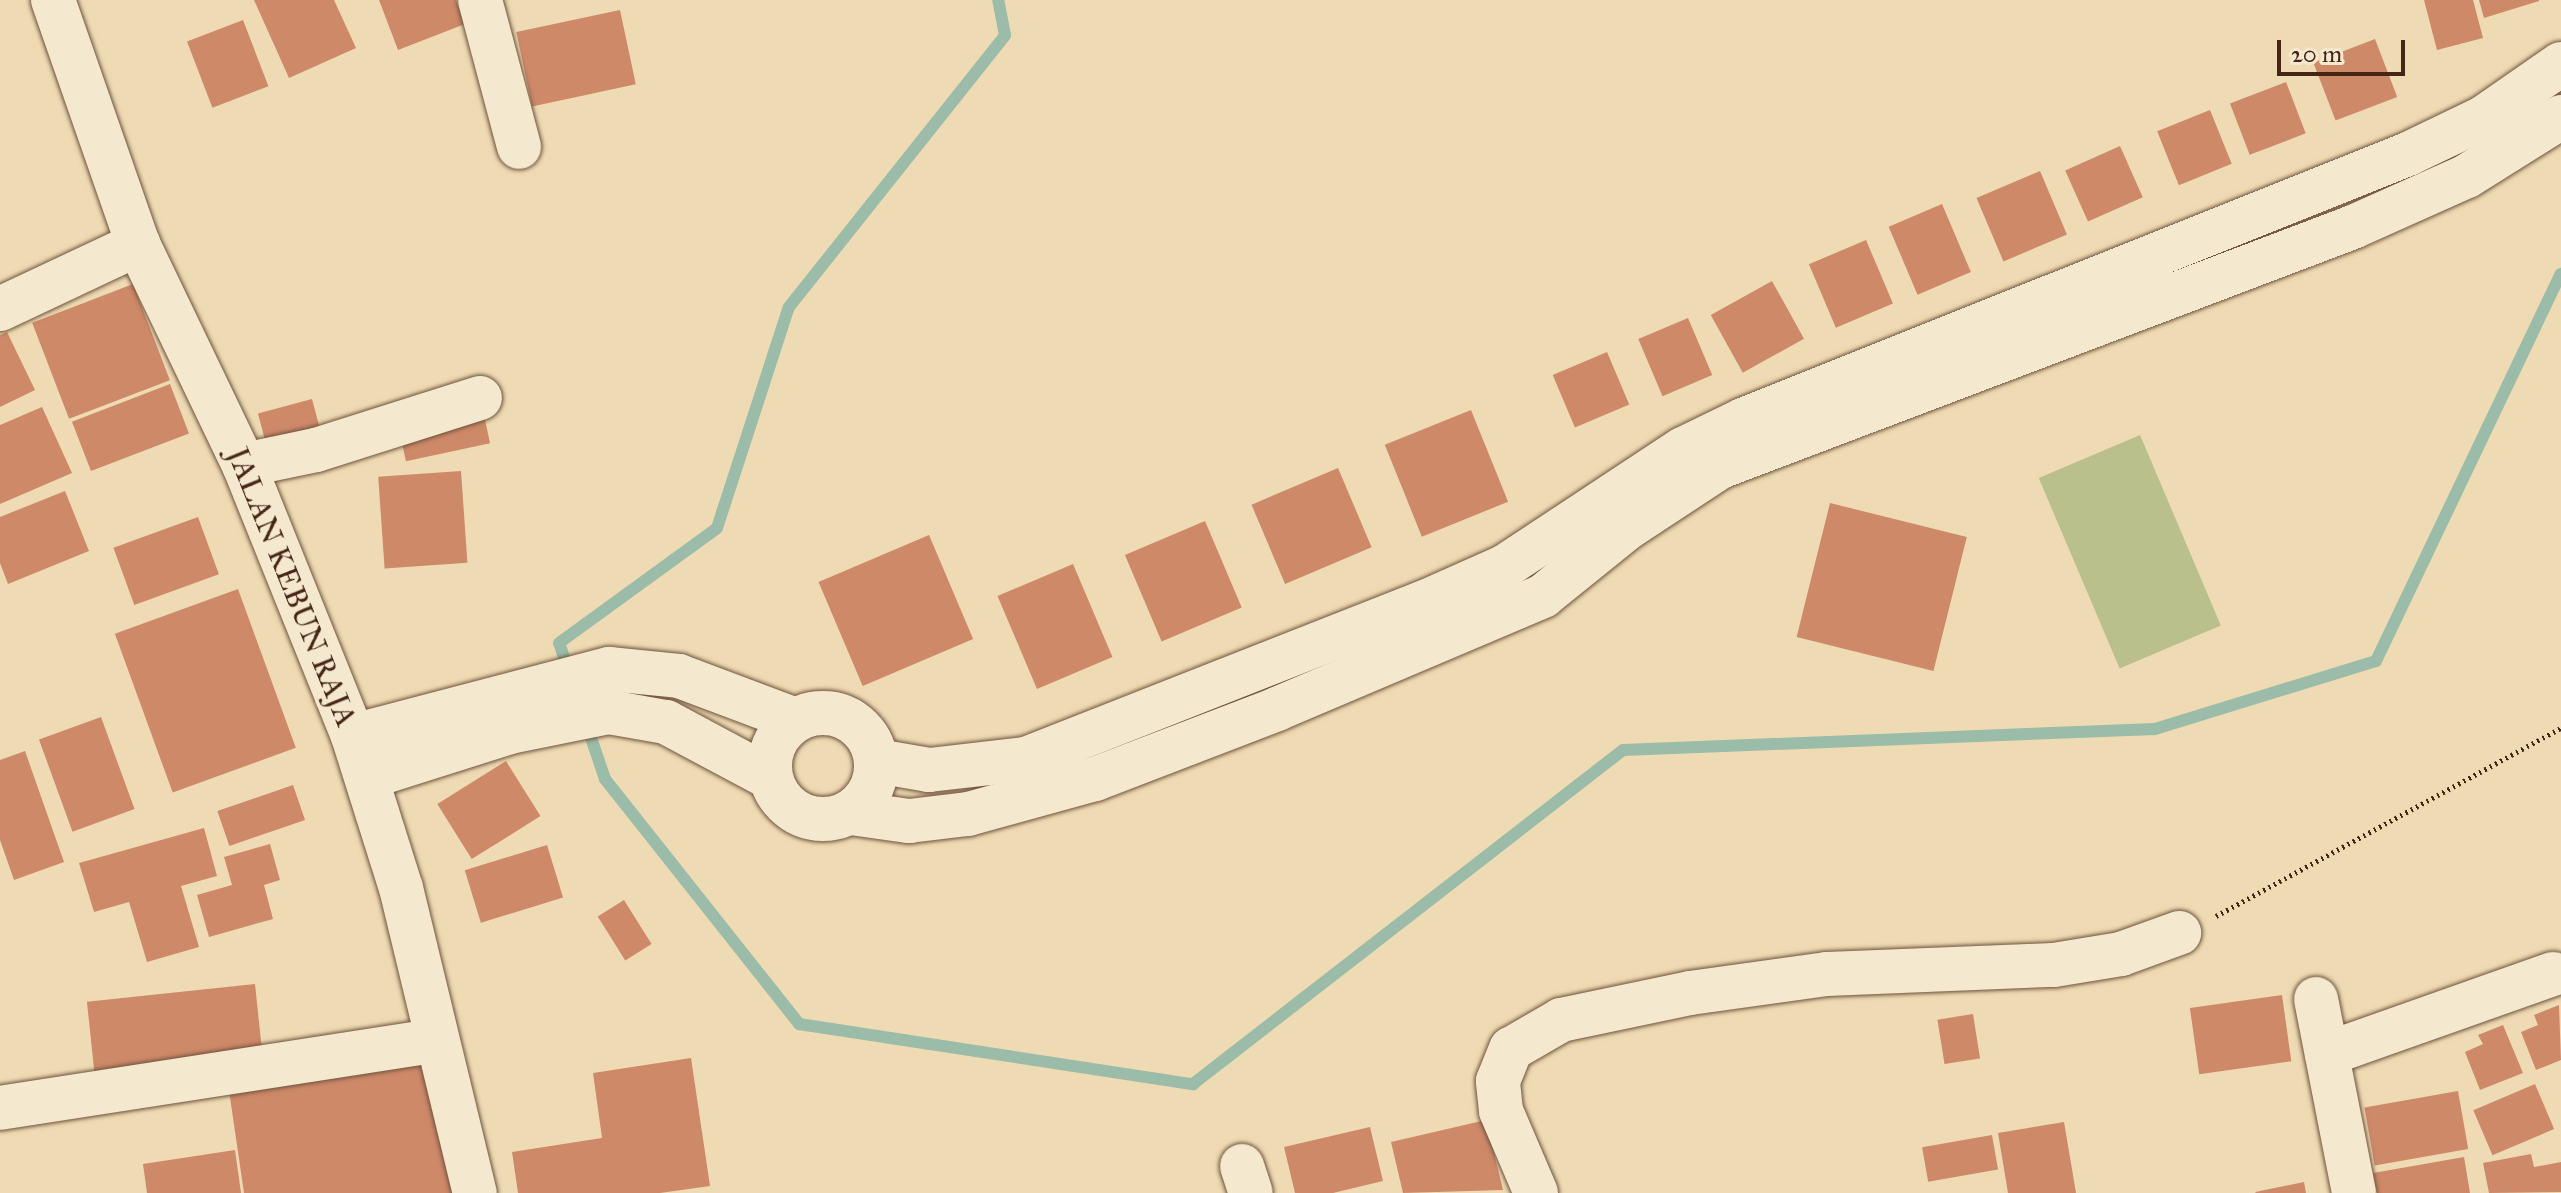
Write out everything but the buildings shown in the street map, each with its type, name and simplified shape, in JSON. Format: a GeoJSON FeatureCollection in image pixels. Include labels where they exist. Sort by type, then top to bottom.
{"type":"FeatureCollection","features":[{"type":"Feature","properties":{"kind":"street","name":"JALAN KEBUN RAJA"},"geometry":{"type":"LineString","coordinates":[[53,0],[138,244],[244,465],[368,777],[401,888],[475,1193]]}},
{"type":"Feature","properties":{"kind":"street"},"geometry":{"type":"LineString","coordinates":[[480,0],[519,147]]}},
{"type":"Feature","properties":{"kind":"street"},"geometry":{"type":"LineString","coordinates":[[353,736],[506,713],[609,712],[666,722],[771,778],[788,807],[802,816],[835,819],[851,813],[909,821],[968,814],[1095,779],[1277,709],[1543,596],[1627,528],[1720,467],[1872,388],[2483,118],[2561,64]]}},
{"type":"Feature","properties":{"kind":"street"},"geometry":{"type":"LineString","coordinates":[[877,761],[929,770],[977,768],[1094,736],[1504,567],[1683,449],[2353,227],[2467,176],[2561,117]]}},
{"type":"Feature","properties":{"kind":"street"},"geometry":{"type":"LineString","coordinates":[[2332,186],[2353,227]]}},
{"type":"Feature","properties":{"kind":"street"},"geometry":{"type":"LineString","coordinates":[[0,309],[138,244]]}},
{"type":"Feature","properties":{"kind":"street"},"geometry":{"type":"LineString","coordinates":[[244,465],[316,450],[480,398]]}},
{"type":"Feature","properties":{"kind":"street"},"geometry":{"type":"LineString","coordinates":[[368,777],[609,669],[679,676],[796,720],[833,713],[850,720],[865,732],[877,761],[874,784],[851,813]]}},
{"type":"Feature","properties":{"kind":"street"},"geometry":{"type":"LineString","coordinates":[[771,778],[775,745],[796,720]]}},
{"type":"Feature","properties":{"kind":"street"},"geometry":{"type":"LineString","coordinates":[[1536,1193],[1501,1111],[1498,1081],[1511,1049],[1561,1020],[1690,993],[1827,974],[2054,965],[2121,954],[2179,933]]}},
{"type":"Feature","properties":{"kind":"street"},"geometry":{"type":"LineString","coordinates":[[2327,1054],[2553,974]]}},
{"type":"Feature","properties":{"kind":"street"},"geometry":{"type":"LineString","coordinates":[[2316,999],[2354,1193]]}},
{"type":"Feature","properties":{"kind":"street"},"geometry":{"type":"LineString","coordinates":[[0,1108],[437,1040]]}},
{"type":"Feature","properties":{"kind":"path"},"geometry":{"type":"LineString","coordinates":[[2179,933],[2241,906],[2426,798],[2561,728]]}},
{"type":"Feature","properties":{"kind":"green space"},"geometry":{"type":"Polygon","coordinates":[[[2140,435],[2221,626],[2120,669],[2039,478],[2140,435]]]}},
{"type":"Feature","properties":{"kind":"waterway"},"geometry":{"type":"LineString","coordinates":[[568,670],[559,643],[717,528],[789,307],[1005,35],[998,0]]}},
{"type":"Feature","properties":{"kind":"waterway"},"geometry":{"type":"LineString","coordinates":[[587,726],[605,779],[799,1024],[1193,1084],[1623,750],[2155,729],[2376,661],[2561,274]]}}]}
